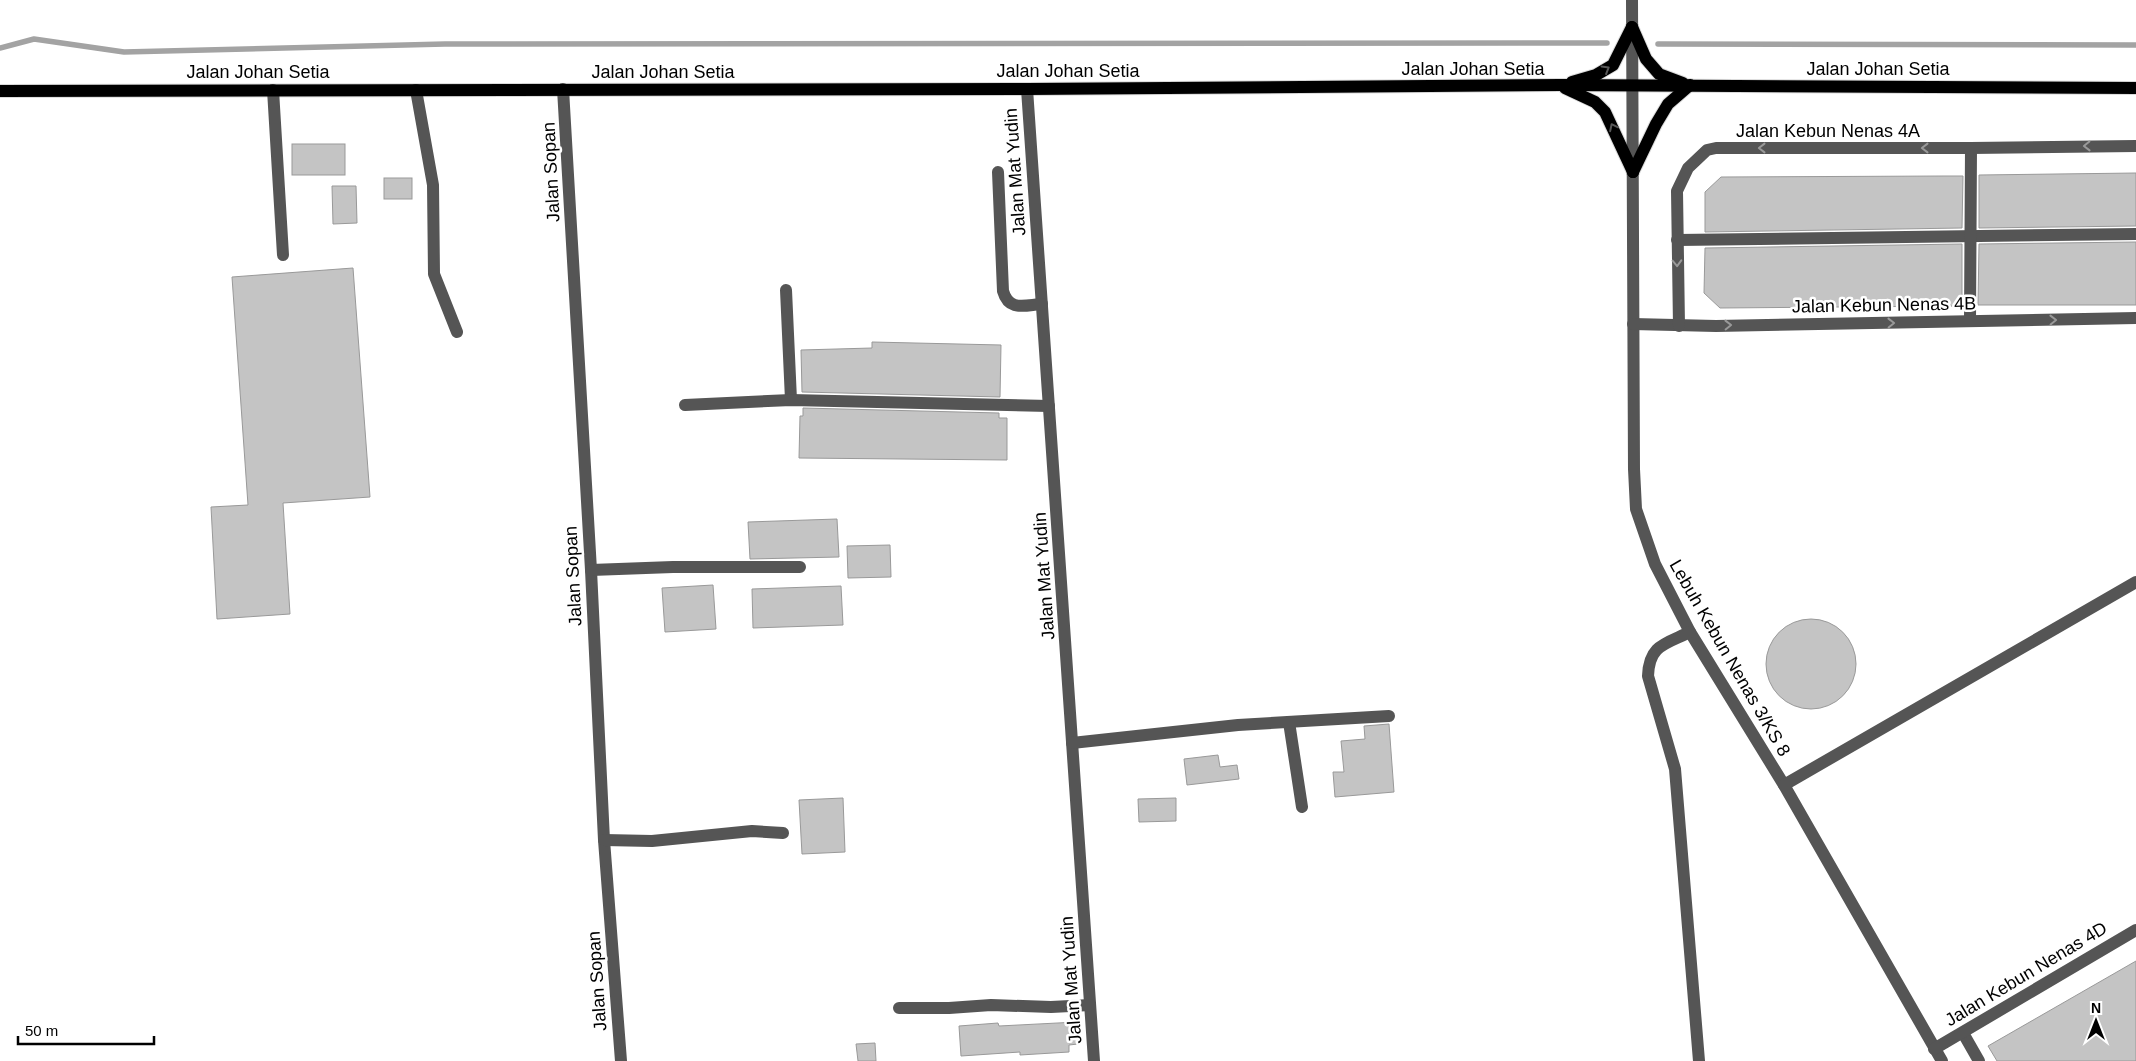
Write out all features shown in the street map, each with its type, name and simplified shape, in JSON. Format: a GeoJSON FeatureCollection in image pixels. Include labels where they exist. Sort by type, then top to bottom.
{"type":"FeatureCollection","features":[{"type":"Feature","properties":{"kind":"main road"},"geometry":{"type":"LineString","coordinates":[[1560,86],[1596,75],[1613,65],[1632,28]]}},
{"type":"Feature","properties":{"kind":"main road"},"geometry":{"type":"LineString","coordinates":[[1632,28],[1646,59],[1659,74],[1690,86],[1668,104],[1656,124],[1633,172]]}},
{"type":"Feature","properties":{"kind":"main road"},"geometry":{"type":"LineString","coordinates":[[1560,86],[1595,102],[1605,112],[1633,172]]}},
{"type":"Feature","properties":{"kind":"main road","name":"Jalan Johan Setia"},"geometry":{"type":"LineString","coordinates":[[0,91],[1560,86],[2136,88]]}},
{"type":"Feature","properties":{"kind":"street","name":"Lebuh Kebun Nenas 3/KS 8"},"geometry":{"type":"LineString","coordinates":[[1632,0],[1634,469],[1636,509],[1655,564],[1690,632],[1784,785],[1942,1061]]}},
{"type":"Feature","properties":{"kind":"street","name":"Jalan Sopan"},"geometry":{"type":"LineString","coordinates":[[563,89],[591,570],[604,840],[621,1061]]}},
{"type":"Feature","properties":{"kind":"street","name":"Jalan Mat Yudin"},"geometry":{"type":"LineString","coordinates":[[1027,89],[1094,1061]]}},
{"type":"Feature","properties":{"kind":"street"},"geometry":{"type":"LineString","coordinates":[[273,90],[283,255]]}},
{"type":"Feature","properties":{"kind":"street"},"geometry":{"type":"LineString","coordinates":[[416,90],[433,186],[434,274],[457,332]]}},
{"type":"Feature","properties":{"kind":"street","name":"Jalan Kebun Nenas 4A"},"geometry":{"type":"LineString","coordinates":[[1679,326],[1677,191],[1688,168],[1707,150],[1716,148],[2136,146]]}},
{"type":"Feature","properties":{"kind":"street"},"geometry":{"type":"LineString","coordinates":[[1970,321],[1971,148]]}},
{"type":"Feature","properties":{"kind":"street"},"geometry":{"type":"LineString","coordinates":[[998,172],[1003,292],[1005,299],[1014,306],[1042,304]]}},
{"type":"Feature","properties":{"kind":"street"},"geometry":{"type":"LineString","coordinates":[[1677,240],[2136,234]]}},
{"type":"Feature","properties":{"kind":"street"},"geometry":{"type":"LineString","coordinates":[[786,290],[791,400]]}},
{"type":"Feature","properties":{"kind":"street","name":"Jalan Kebun Nenas 4B"},"geometry":{"type":"LineString","coordinates":[[1633,324],[1679,326],[2136,318]]}},
{"type":"Feature","properties":{"kind":"street"},"geometry":{"type":"LineString","coordinates":[[685,405],[791,400],[1049,406]]}},
{"type":"Feature","properties":{"kind":"street"},"geometry":{"type":"LineString","coordinates":[[591,570],[672,567],[800,567]]}},
{"type":"Feature","properties":{"kind":"street"},"geometry":{"type":"LineString","coordinates":[[1784,785],[2136,582]]}},
{"type":"Feature","properties":{"kind":"street"},"geometry":{"type":"LineString","coordinates":[[1690,632],[1657,649],[1648,661],[1648,676],[1675,769],[1699,1061]]}},
{"type":"Feature","properties":{"kind":"street"},"geometry":{"type":"LineString","coordinates":[[1072,743],[1289,722],[1389,716]]}},
{"type":"Feature","properties":{"kind":"street"},"geometry":{"type":"LineString","coordinates":[[1289,722],[1302,807]]}},
{"type":"Feature","properties":{"kind":"street"},"geometry":{"type":"LineString","coordinates":[[604,840],[652,841],[752,831],[783,833]]}},
{"type":"Feature","properties":{"kind":"street","name":"Jalan Kebun Nenas 4D"},"geometry":{"type":"LineString","coordinates":[[1934,1049],[2136,930]]}},
{"type":"Feature","properties":{"kind":"street"},"geometry":{"type":"LineString","coordinates":[[899,1008],[949,1008],[991,1004],[1051,1007],[1090,1005]]}},
{"type":"Feature","properties":{"kind":"street"},"geometry":{"type":"LineString","coordinates":[[1963,1033],[1979,1061]]}},
{"type":"Feature","properties":{"kind":"building"},"geometry":{"type":"Polygon","coordinates":[[[292,144],[345,144],[345,175],[292,175],[292,144]]]}},
{"type":"Feature","properties":{"kind":"building"},"geometry":{"type":"Polygon","coordinates":[[[2136,173],[2136,226],[1979,228],[1979,175],[2136,173]]]}},
{"type":"Feature","properties":{"kind":"building"},"geometry":{"type":"Polygon","coordinates":[[[1963,176],[1962,228],[1705,232],[1705,192],[1721,177],[1963,176]]]}},
{"type":"Feature","properties":{"kind":"building"},"geometry":{"type":"Polygon","coordinates":[[[384,178],[412,178],[412,199],[384,199],[384,178]]]}},
{"type":"Feature","properties":{"kind":"building"},"geometry":{"type":"Polygon","coordinates":[[[332,186],[356,186],[357,223],[333,224],[332,186]]]}},
{"type":"Feature","properties":{"kind":"building"},"geometry":{"type":"Polygon","coordinates":[[[2136,242],[2136,305],[1978,305],[1979,244],[2136,242]]]}},
{"type":"Feature","properties":{"kind":"building"},"geometry":{"type":"Polygon","coordinates":[[[1962,244],[1962,305],[1959,306],[1720,308],[1704,293],[1705,248],[1962,244]]]}},
{"type":"Feature","properties":{"kind":"building"},"geometry":{"type":"Polygon","coordinates":[[[353,268],[370,497],[283,503],[290,614],[217,619],[211,507],[248,505],[232,277],[353,268]]]}},
{"type":"Feature","properties":{"kind":"building"},"geometry":{"type":"Polygon","coordinates":[[[872,342],[1001,345],[1000,397],[802,392],[801,350],[872,348],[872,342]]]}},
{"type":"Feature","properties":{"kind":"building"},"geometry":{"type":"Polygon","coordinates":[[[803,408],[999,413],[999,418],[1007,418],[1007,460],[799,458],[800,416],[803,416],[803,408]]]}},
{"type":"Feature","properties":{"kind":"building"},"geometry":{"type":"Polygon","coordinates":[[[837,519],[839,557],[750,559],[748,522],[837,519]]]}},
{"type":"Feature","properties":{"kind":"building"},"geometry":{"type":"Polygon","coordinates":[[[890,545],[891,577],[848,578],[847,546],[890,545]]]}},
{"type":"Feature","properties":{"kind":"building"},"geometry":{"type":"Polygon","coordinates":[[[713,585],[716,629],[665,632],[662,588],[713,585]]]}},
{"type":"Feature","properties":{"kind":"building"},"geometry":{"type":"Polygon","coordinates":[[[841,586],[843,625],[753,628],[752,589],[841,586]]]}},
{"type":"Feature","properties":{"kind":"building"},"geometry":{"type":"Polygon","coordinates":[[[1811,619],[1828,622],[1843,632],[1853,647],[1856,664],[1853,681],[1843,696],[1828,706],[1811,709],[1794,706],[1779,696],[1769,681],[1766,664],[1769,647],[1779,632],[1794,622],[1811,619]]]}},
{"type":"Feature","properties":{"kind":"building"},"geometry":{"type":"Polygon","coordinates":[[[1389,724],[1394,792],[1335,797],[1333,772],[1344,772],[1341,741],[1365,739],[1364,726],[1389,724]]]}},
{"type":"Feature","properties":{"kind":"building"},"geometry":{"type":"Polygon","coordinates":[[[1218,755],[1220,767],[1237,765],[1239,779],[1187,785],[1184,759],[1218,755]]]}},
{"type":"Feature","properties":{"kind":"building"},"geometry":{"type":"Polygon","coordinates":[[[843,798],[845,852],[802,854],[799,800],[843,798]]]}},
{"type":"Feature","properties":{"kind":"building"},"geometry":{"type":"Polygon","coordinates":[[[1176,798],[1176,821],[1139,822],[1138,799],[1176,798]]]}},
{"type":"Feature","properties":{"kind":"building"},"geometry":{"type":"Polygon","coordinates":[[[2136,961],[2136,1061],[1997,1061],[1988,1046],[2136,961]]]}},
{"type":"Feature","properties":{"kind":"building"},"geometry":{"type":"Polygon","coordinates":[[[1077,1022],[1078,1044],[1069,1045],[1069,1052],[1020,1055],[1020,1052],[961,1056],[959,1026],[998,1023],[999,1026],[1077,1022]]]}},
{"type":"Feature","properties":{"kind":"building"},"geometry":{"type":"Polygon","coordinates":[[[875,1043],[876,1061],[858,1061],[856,1044],[875,1043]]]}},
{"type":"Feature","properties":{"kind":"waterway"},"geometry":{"type":"LineString","coordinates":[[0,48],[34,39],[124,52],[445,44],[1607,43]]}},
{"type":"Feature","properties":{"kind":"waterway"},"geometry":{"type":"LineString","coordinates":[[1658,44],[2136,45]]}}]}
